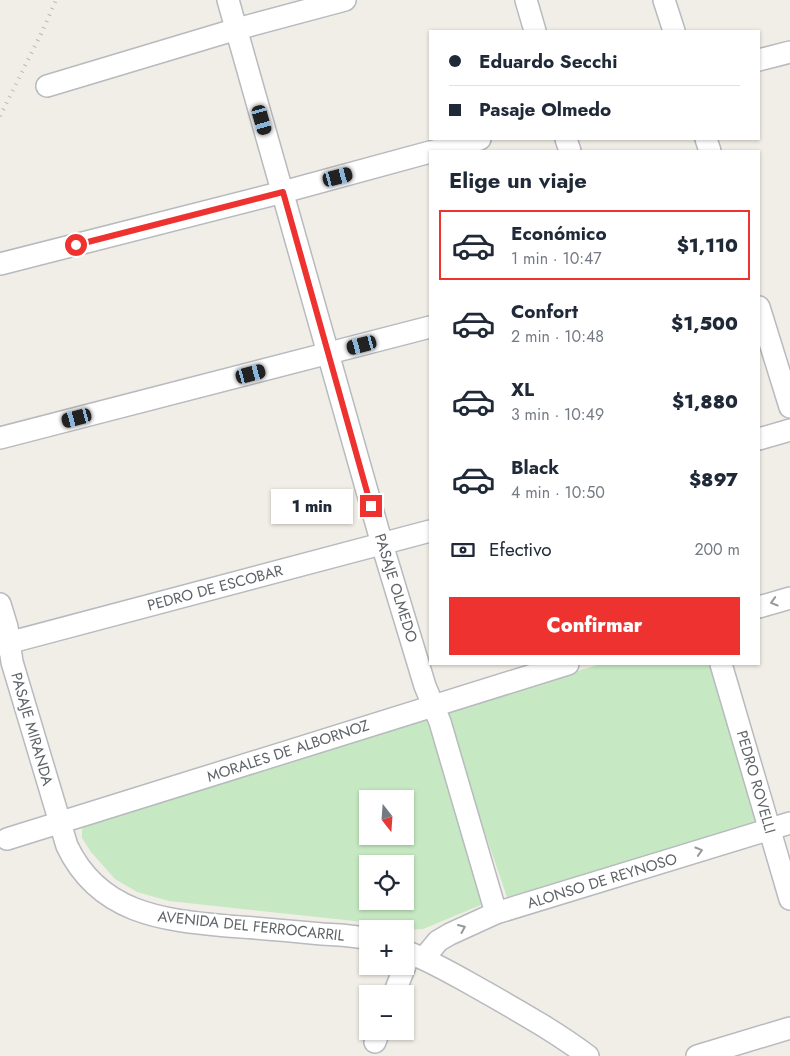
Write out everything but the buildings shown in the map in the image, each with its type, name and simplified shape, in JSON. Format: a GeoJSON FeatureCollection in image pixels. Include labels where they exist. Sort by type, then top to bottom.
{"type":"FeatureCollection","features":[{"type":"Feature","properties":{"kind":"street","name":"PASAJE OLMEDO"},"geometry":{"type":"LineString","coordinates":[[228,0],[382,544],[425,686],[443,732],[496,913]]}},
{"type":"Feature","properties":{"kind":"street"},"geometry":{"type":"LineString","coordinates":[[47,86],[237,29],[345,0]]}},
{"type":"Feature","properties":{"kind":"street"},"geometry":{"type":"LineString","coordinates":[[526,0],[535,30]]}},
{"type":"Feature","properties":{"kind":"street"},"geometry":{"type":"LineString","coordinates":[[664,0],[674,30]]}},
{"type":"Feature","properties":{"kind":"street"},"geometry":{"type":"LineString","coordinates":[[760,60],[790,52]]}},
{"type":"Feature","properties":{"kind":"street"},"geometry":{"type":"LineString","coordinates":[[438,150],[476,140]]}},
{"type":"Feature","properties":{"kind":"street"},"geometry":{"type":"LineString","coordinates":[[0,264],[283,192],[429,152]]}},
{"type":"Feature","properties":{"kind":"street"},"geometry":{"type":"LineString","coordinates":[[760,310],[790,407]]}},
{"type":"Feature","properties":{"kind":"street"},"geometry":{"type":"LineString","coordinates":[[0,438],[429,327]]}},
{"type":"Feature","properties":{"kind":"street"},"geometry":{"type":"LineString","coordinates":[[760,439],[790,430]]}},
{"type":"Feature","properties":{"kind":"street","name":"PEDRO DE ESCOBAR"},"geometry":{"type":"LineString","coordinates":[[4,644],[429,531]]}},
{"type":"Feature","properties":{"kind":"street"},"geometry":{"type":"LineString","coordinates":[[760,607],[790,598]]}},
{"type":"Feature","properties":{"kind":"street","name":"PASAJE MIRANDA"},"geometry":{"type":"LineString","coordinates":[[0,604],[6,628],[4,644],[12,662],[60,823]]}},
{"type":"Feature","properties":{"kind":"street","name":"MORALES DE ALBORNOZ"},"geometry":{"type":"LineString","coordinates":[[7,839],[565,665]]}},
{"type":"Feature","properties":{"kind":"street","name":"PEDRO ROVELLI"},"geometry":{"type":"LineString","coordinates":[[722,665],[790,899]]}},
{"type":"Feature","properties":{"kind":"street","name":"AVENIDA DEL FERROCARRIL"},"geometry":{"type":"LineString","coordinates":[[60,823],[73,858],[88,878],[102,892],[124,905],[148,914],[183,922],[359,938]]}},
{"type":"Feature","properties":{"kind":"street","name":"ALONSO DE REYNOSO"},"geometry":{"type":"LineString","coordinates":[[414,956],[450,934],[496,913],[790,823]]}},
{"type":"Feature","properties":{"kind":"street"},"geometry":{"type":"LineString","coordinates":[[414,961],[540,1023],[588,1056]]}},
{"type":"Feature","properties":{"kind":"street"},"geometry":{"type":"LineString","coordinates":[[697,1056],[790,1028]]}},
{"type":"Feature","properties":{"kind":"green space"},"geometry":{"type":"Polygon","coordinates":[[[598,665],[716,665],[761,823],[508,900],[443,711],[598,665]]]}},
{"type":"Feature","properties":{"kind":"green space"},"geometry":{"type":"Polygon","coordinates":[[[431,716],[482,894],[481,905],[423,929],[414,930],[414,920],[359,921],[169,901],[137,892],[115,879],[91,852],[82,838],[84,821],[431,716]]]}},
{"type":"Feature","properties":{"kind":"railway"},"geometry":{"type":"LineString","coordinates":[[0,116],[56,0]]}},
{"type":"Feature","properties":{"kind":"route"},"geometry":{"type":"LineString","coordinates":[[76,245],[283,192],[371,506]]}}]}
